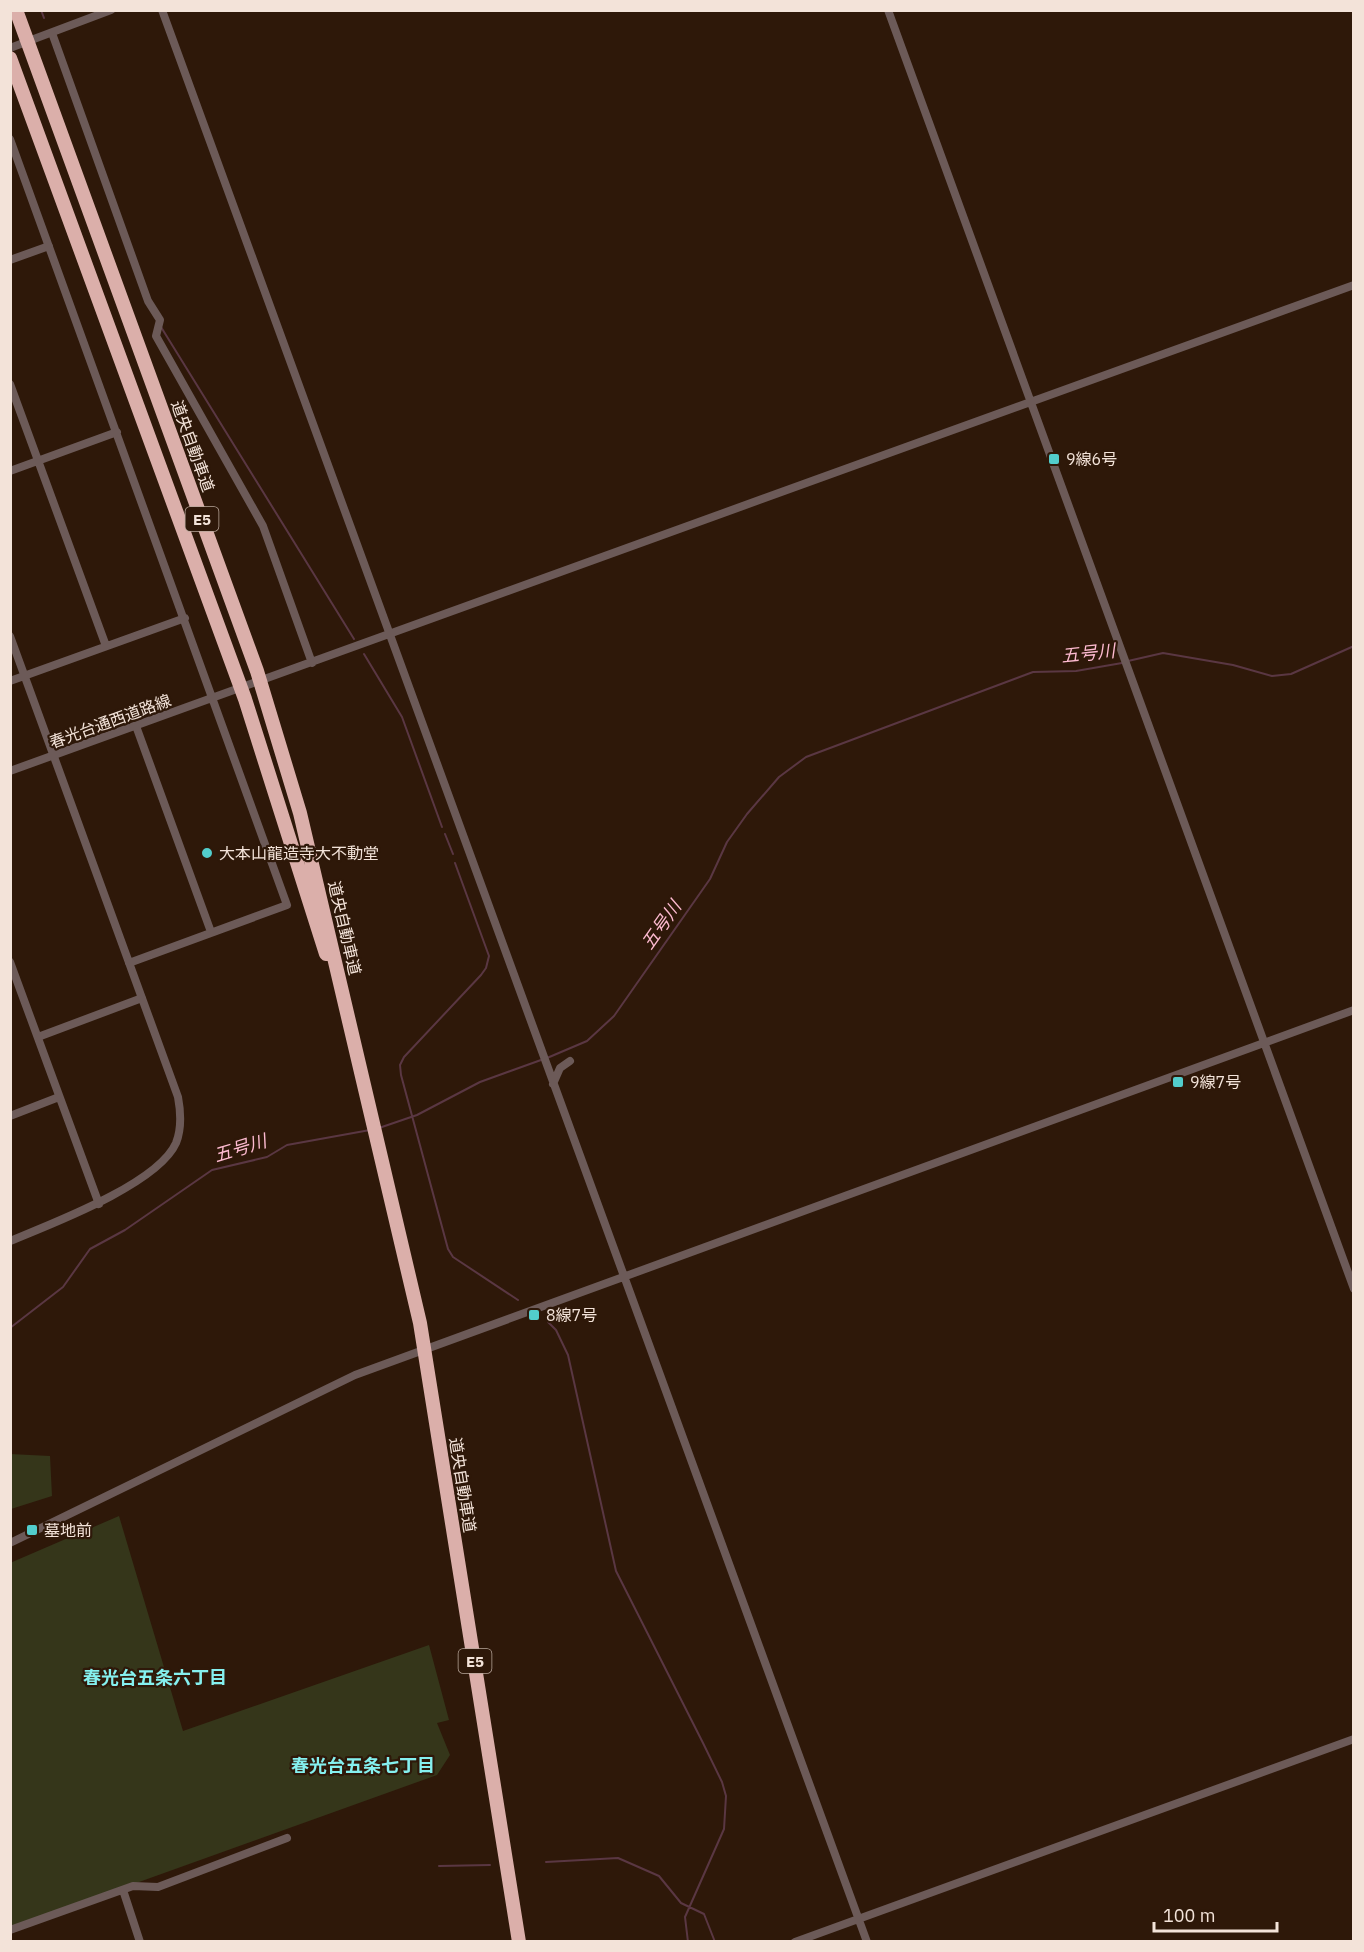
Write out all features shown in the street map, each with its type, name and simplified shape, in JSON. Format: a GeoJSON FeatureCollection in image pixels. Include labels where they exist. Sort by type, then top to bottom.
{"type":"FeatureCollection","features":[{"type":"Feature","properties":{"kind":"highway","name":"道央自動車道"},"geometry":{"type":"LineString","coordinates":[[16,10],[265,693],[321,894],[420,1323],[519,1941]]}},
{"type":"Feature","properties":{"kind":"highway","name":"道央自動車道"},"geometry":{"type":"LineString","coordinates":[[10,58],[246,699],[353,1039]]}},
{"type":"Feature","properties":{"kind":"street"},"geometry":{"type":"LineString","coordinates":[[10,48],[111,10]]}},
{"type":"Feature","properties":{"kind":"street"},"geometry":{"type":"LineString","coordinates":[[162,10],[867,1941]]}},
{"type":"Feature","properties":{"kind":"street"},"geometry":{"type":"LineString","coordinates":[[888,10],[1353,1289]]}},
{"type":"Feature","properties":{"kind":"street"},"geometry":{"type":"LineString","coordinates":[[52,33],[148,301],[160,326],[156,336],[263,526],[312,663]]}},
{"type":"Feature","properties":{"kind":"street"},"geometry":{"type":"LineString","coordinates":[[10,139],[185,618],[217,696],[287,905],[129,963]]}},
{"type":"Feature","properties":{"kind":"street"},"geometry":{"type":"LineString","coordinates":[[10,260],[49,246]]}},
{"type":"Feature","properties":{"kind":"street","name":"春光台通西道路線"},"geometry":{"type":"LineString","coordinates":[[10,771],[1353,285]]}},
{"type":"Feature","properties":{"kind":"street"},"geometry":{"type":"LineString","coordinates":[[10,384],[106,646]]}},
{"type":"Feature","properties":{"kind":"street"},"geometry":{"type":"LineString","coordinates":[[10,471],[117,432]]}},
{"type":"Feature","properties":{"kind":"street"},"geometry":{"type":"LineString","coordinates":[[10,681],[185,618]]}},
{"type":"Feature","properties":{"kind":"street"},"geometry":{"type":"LineString","coordinates":[[10,636],[178,1097],[180,1128],[172,1148],[160,1164],[99,1204],[11,1239]]}},
{"type":"Feature","properties":{"kind":"street"},"geometry":{"type":"LineString","coordinates":[[136,726],[211,932]]}},
{"type":"Feature","properties":{"kind":"street"},"geometry":{"type":"LineString","coordinates":[[10,962],[99,1204]]}},
{"type":"Feature","properties":{"kind":"street"},"geometry":{"type":"LineString","coordinates":[[38,1037],[142,998]]}},
{"type":"Feature","properties":{"kind":"street"},"geometry":{"type":"LineString","coordinates":[[10,1543],[354,1375],[1353,1010]]}},
{"type":"Feature","properties":{"kind":"street"},"geometry":{"type":"LineString","coordinates":[[554,1084],[560,1068],[570,1061]]}},
{"type":"Feature","properties":{"kind":"street"},"geometry":{"type":"LineString","coordinates":[[10,1116],[59,1096]]}},
{"type":"Feature","properties":{"kind":"street"},"geometry":{"type":"LineString","coordinates":[[795,1941],[1353,1739]]}},
{"type":"Feature","properties":{"kind":"street"},"geometry":{"type":"LineString","coordinates":[[10,1930],[133,1886],[158,1887],[287,1838]]}},
{"type":"Feature","properties":{"kind":"street"},"geometry":{"type":"LineString","coordinates":[[123,1890],[140,1941]]}},
{"type":"Feature","properties":{"kind":"green space"},"geometry":{"type":"Polygon","coordinates":[[[10,1454],[50,1456],[52,1496],[11,1509],[10,1454]]]}},
{"type":"Feature","properties":{"kind":"green space"},"geometry":{"type":"Polygon","coordinates":[[[119,1516],[183,1731],[429,1645],[449,1720],[437,1723],[450,1755],[437,1775],[11,1928],[10,1563],[119,1516]]]}},
{"type":"Feature","properties":{"kind":"waterway"},"geometry":{"type":"LineString","coordinates":[[41,10],[44,18]]}},
{"type":"Feature","properties":{"kind":"waterway"},"geometry":{"type":"LineString","coordinates":[[161,327],[354,639]]}},
{"type":"Feature","properties":{"kind":"waterway","name":"五号川"},"geometry":{"type":"LineString","coordinates":[[1128,661],[1163,653],[1233,665],[1272,676],[1291,674],[1354,646]]}},
{"type":"Feature","properties":{"kind":"waterway"},"geometry":{"type":"LineString","coordinates":[[364,654],[402,717],[442,827]]}},
{"type":"Feature","properties":{"kind":"waterway","name":"五号川"},"geometry":{"type":"LineString","coordinates":[[547,1058],[587,1041],[614,1016],[710,879],[727,842],[747,814],[779,777],[806,757],[1033,672],[1076,671],[1122,663]]}},
{"type":"Feature","properties":{"kind":"waterway"},"geometry":{"type":"LineString","coordinates":[[445,834],[453,854]]}},
{"type":"Feature","properties":{"kind":"waterway"},"geometry":{"type":"LineString","coordinates":[[455,863],[489,956],[486,968],[404,1057],[400,1065],[401,1075],[448,1249],[453,1257],[518,1300]]}},
{"type":"Feature","properties":{"kind":"waterway","name":"五号川"},"geometry":{"type":"LineString","coordinates":[[379,1128],[417,1115],[480,1082],[541,1060]]}},
{"type":"Feature","properties":{"kind":"waterway","name":"五号川"},"geometry":{"type":"LineString","coordinates":[[10,1328],[63,1287],[90,1249],[125,1230],[212,1170],[267,1157],[287,1145],[370,1130]]}},
{"type":"Feature","properties":{"kind":"waterway"},"geometry":{"type":"LineString","coordinates":[[548,1322],[556,1330],[568,1355],[616,1571],[703,1743],[722,1782],[726,1796],[724,1829],[685,1917],[688,1942]]}},
{"type":"Feature","properties":{"kind":"waterway"},"geometry":{"type":"LineString","coordinates":[[546,1862],[618,1858],[659,1876],[681,1903],[704,1914],[715,1942]]}},
{"type":"Feature","properties":{"kind":"waterway"},"geometry":{"type":"LineString","coordinates":[[439,1866],[490,1865]]}},
{"type":"Feature","properties":{"kind":"place","name":"9線6号"},"geometry":{"type":"Point","coordinates":[1054,459]}},
{"type":"Feature","properties":{"kind":"place","name":"大本山龍造寺大不動堂"},"geometry":{"type":"Point","coordinates":[207,853]}},
{"type":"Feature","properties":{"kind":"place","name":"9線7号"},"geometry":{"type":"Point","coordinates":[1178,1082]}},
{"type":"Feature","properties":{"kind":"place","name":"8線7号"},"geometry":{"type":"Point","coordinates":[534,1315]}},
{"type":"Feature","properties":{"kind":"place","name":"墓地前"},"geometry":{"type":"Point","coordinates":[32,1530]}},
{"type":"Feature","properties":{"kind":"district","name":"春光台五条六丁目"},"geometry":{"type":"Point","coordinates":[155,1677]}},
{"type":"Feature","properties":{"kind":"district","name":"春光台五条七丁目"},"geometry":{"type":"Point","coordinates":[363,1765]}}]}
